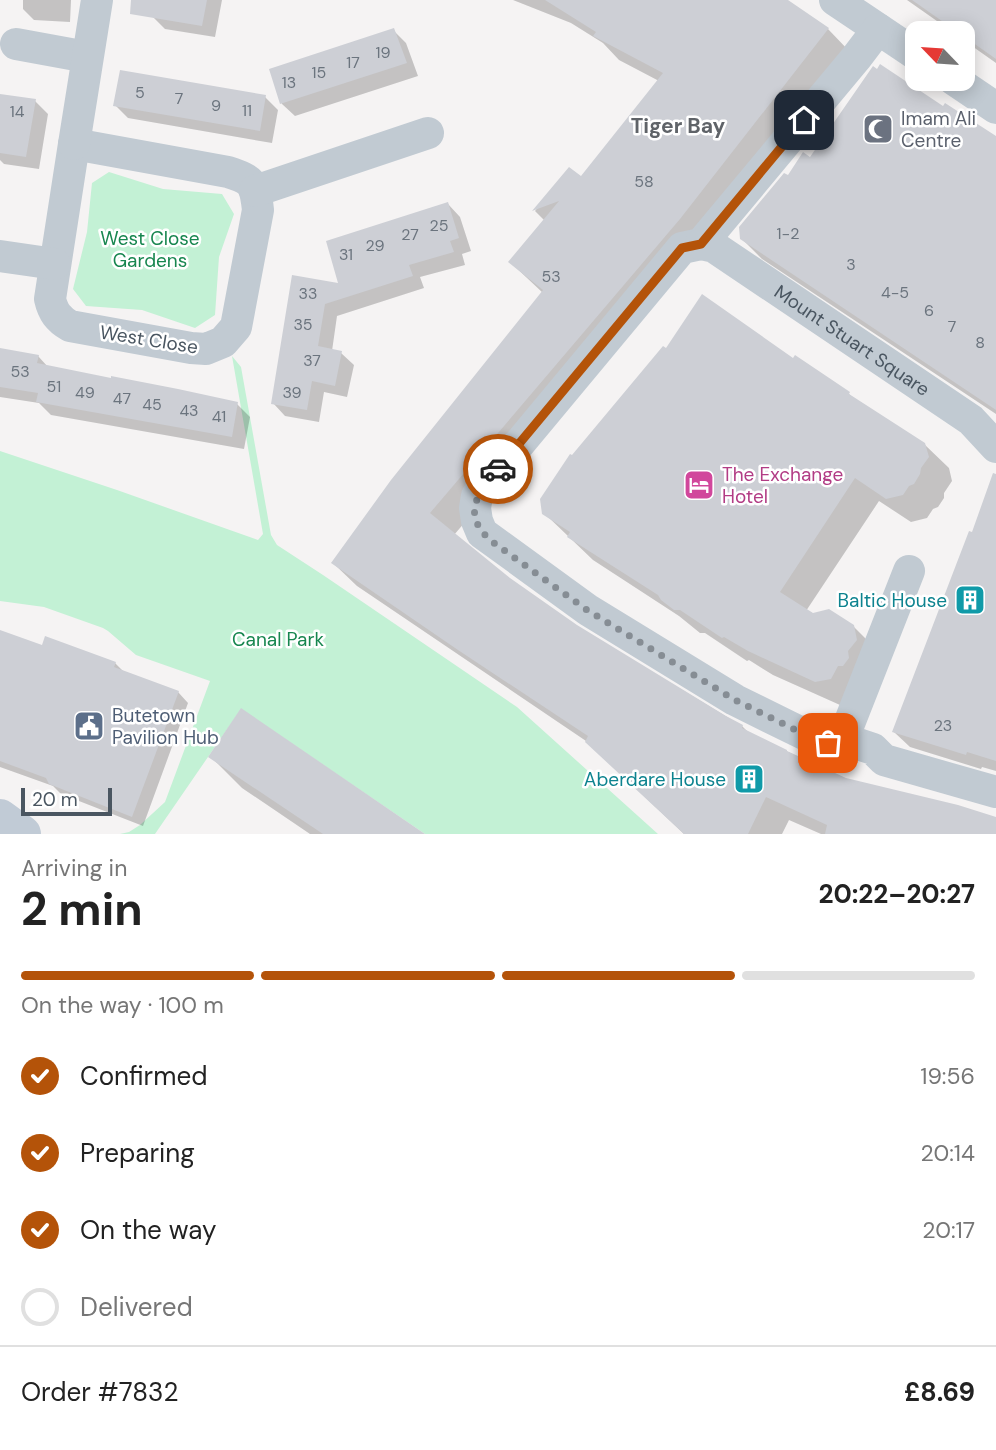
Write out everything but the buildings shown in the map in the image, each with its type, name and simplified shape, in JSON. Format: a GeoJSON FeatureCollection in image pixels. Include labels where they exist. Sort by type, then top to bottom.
{"type":"FeatureCollection","features":[{"type":"Feature","properties":{"kind":"street","name":"West Close"},"geometry":{"type":"LineString","coordinates":[[97,0],[50,299],[60,320],[70,326],[191,348],[206,349],[223,342],[236,327],[258,210],[255,191]]}},
{"type":"Feature","properties":{"kind":"street"},"geometry":{"type":"LineString","coordinates":[[835,0],[905,47]]}},
{"type":"Feature","properties":{"kind":"street"},"geometry":{"type":"LineString","coordinates":[[878,29],[701,244],[682,248],[484,486],[477,496],[477,521],[482,533],[490,540],[587,610],[735,700],[808,736],[828,743],[843,739],[873,749],[884,760],[996,792]]}},
{"type":"Feature","properties":{"kind":"street"},"geometry":{"type":"LineString","coordinates":[[16,44],[87,57]]}},
{"type":"Feature","properties":{"kind":"street"},"geometry":{"type":"LineString","coordinates":[[971,91],[996,108]]}},
{"type":"Feature","properties":{"kind":"street"},"geometry":{"type":"LineString","coordinates":[[74,144],[228,172],[245,177],[255,191],[428,133]]}},
{"type":"Feature","properties":{"kind":"street","name":"Mount Stuart Square"},"geometry":{"type":"LineString","coordinates":[[701,244],[714,247],[927,389],[971,420],[996,447]]}},
{"type":"Feature","properties":{"kind":"street"},"geometry":{"type":"LineString","coordinates":[[0,256],[55,264]]}},
{"type":"Feature","properties":{"kind":"street"},"geometry":{"type":"LineString","coordinates":[[843,739],[909,571]]}},
{"type":"Feature","properties":{"kind":"street"},"geometry":{"type":"LineString","coordinates":[[0,817],[22,834]]}},
{"type":"Feature","properties":{"kind":"green space","name":"West Close Gardens"},"geometry":{"type":"Polygon","coordinates":[[[109,172],[163,189],[222,194],[234,214],[219,257],[215,315],[195,328],[142,310],[86,306],[73,289],[87,232],[92,183],[109,172]]]}},
{"type":"Feature","properties":{"kind":"green space","name":"Canal Park"},"geometry":{"type":"Polygon","coordinates":[[[232,356],[241,367],[271,535],[277,545],[517,707],[658,834],[425,834],[241,709],[155,834],[120,834],[140,825],[165,802],[210,681],[136,655],[103,628],[44,607],[0,601],[0,451],[258,540],[263,534],[232,356]]]}},
{"type":"Feature","properties":{"kind":"way so far"},"geometry":{"type":"LineString","coordinates":[[498,469],[477,496],[475,508],[482,533],[490,540],[587,610],[735,700],[828,743]]}},
{"type":"Feature","properties":{"kind":"place","name":"Imam Ali Centre"},"geometry":{"type":"Point","coordinates":[878,129]}},
{"type":"Feature","properties":{"kind":"place","name":"The Exchange Hotel"},"geometry":{"type":"Point","coordinates":[699,485]}},
{"type":"Feature","properties":{"kind":"place","name":"Baltic House"},"geometry":{"type":"Point","coordinates":[970,600]}},
{"type":"Feature","properties":{"kind":"place","name":"Butetown Pavilion Hub"},"geometry":{"type":"Point","coordinates":[89,726]}},
{"type":"Feature","properties":{"kind":"place","name":"Aberdare House"},"geometry":{"type":"Point","coordinates":[749,779]}},
{"type":"Feature","properties":{"kind":"district","name":"Tiger Bay"},"geometry":{"type":"Point","coordinates":[678,126]}},
{"type":"Feature","properties":{"kind":"route"},"geometry":{"type":"LineString","coordinates":[[498,469],[682,248],[701,244],[804,120]]}}]}
